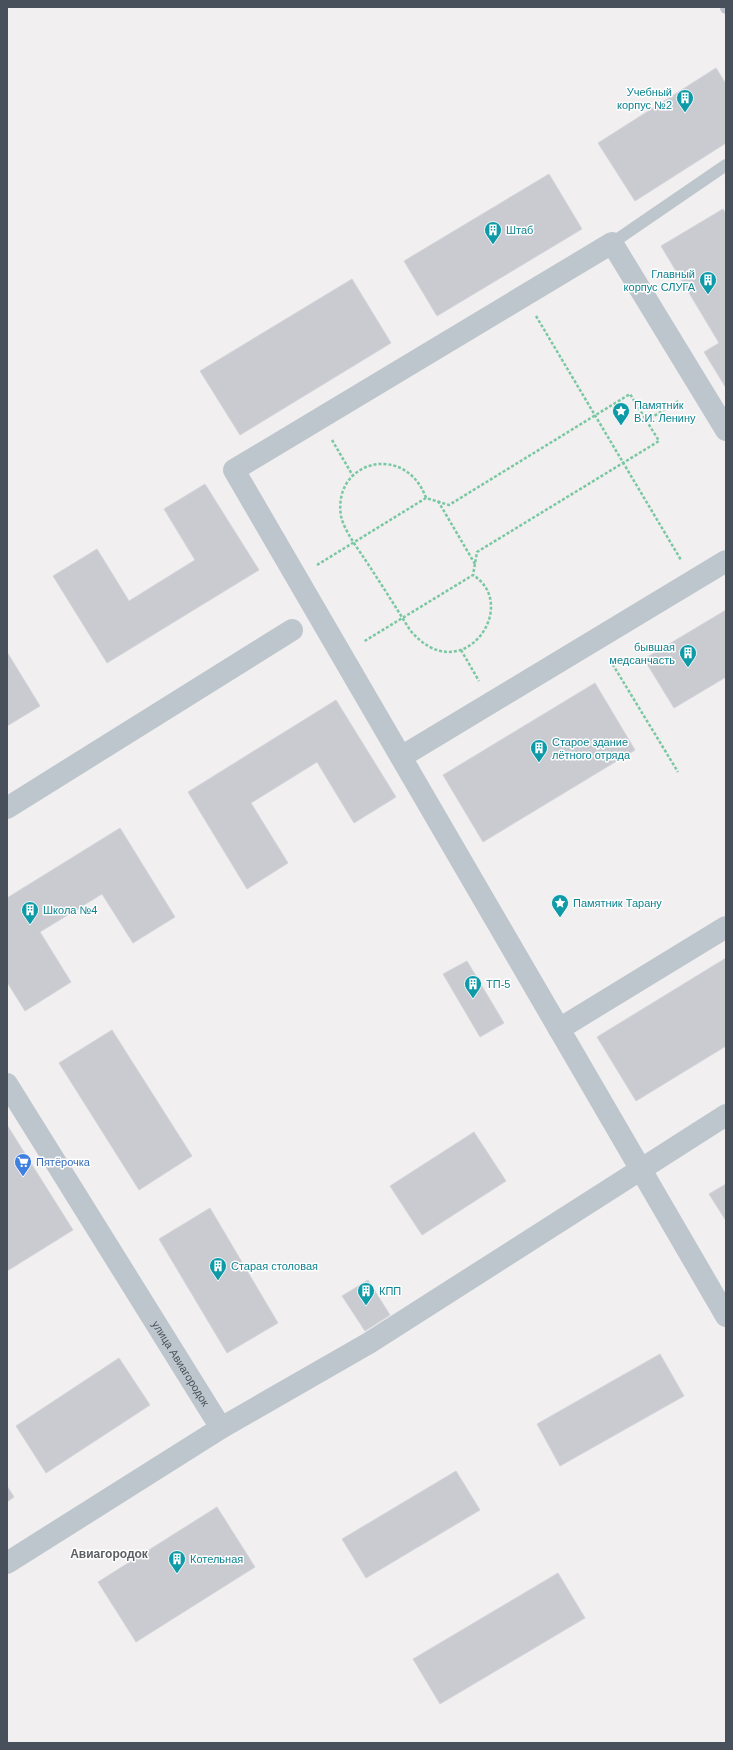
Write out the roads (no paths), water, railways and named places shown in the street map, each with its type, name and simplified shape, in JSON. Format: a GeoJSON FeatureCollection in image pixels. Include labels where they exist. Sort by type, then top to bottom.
{"type":"FeatureCollection","features":[{"type":"Feature","properties":{"kind":"street"},"geometry":{"type":"LineString","coordinates":[[723,1305],[641,1171],[234,470],[612,243],[726,430]]}},
{"type":"Feature","properties":{"kind":"street"},"geometry":{"type":"LineString","coordinates":[[401,757],[726,561]]}},
{"type":"Feature","properties":{"kind":"street"},"geometry":{"type":"LineString","coordinates":[[7,808],[292,630]]}},
{"type":"Feature","properties":{"kind":"street"},"geometry":{"type":"LineString","coordinates":[[558,1029],[726,927]]}},
{"type":"Feature","properties":{"kind":"street","name":"улица Авиагородок"},"geometry":{"type":"LineString","coordinates":[[7,1084],[221,1428]]}},
{"type":"Feature","properties":{"kind":"street"},"geometry":{"type":"LineString","coordinates":[[7,1563],[221,1428],[369,1343],[726,1116]]}},
{"type":"Feature","properties":{"kind":"lane"},"geometry":{"type":"LineString","coordinates":[[612,243],[726,166]]}},
{"type":"Feature","properties":{"kind":"place","name":"Учебный корпус №2"},"geometry":{"type":"Point","coordinates":[685,113]}},
{"type":"Feature","properties":{"kind":"place","name":"Штаб"},"geometry":{"type":"Point","coordinates":[493,245]}},
{"type":"Feature","properties":{"kind":"place","name":"Главный корпус СЛУГА"},"geometry":{"type":"Point","coordinates":[708,295]}},
{"type":"Feature","properties":{"kind":"place","name":"Памятник В.И. Ленину"},"geometry":{"type":"Point","coordinates":[621,426]}},
{"type":"Feature","properties":{"kind":"place","name":"бывшая медсанчасть"},"geometry":{"type":"Point","coordinates":[688,668]}},
{"type":"Feature","properties":{"kind":"place","name":"Старое здание лётного отряда"},"geometry":{"type":"Point","coordinates":[539,763]}},
{"type":"Feature","properties":{"kind":"place","name":"Памятник Тарану"},"geometry":{"type":"Point","coordinates":[560,918]}},
{"type":"Feature","properties":{"kind":"place","name":"Школа №4"},"geometry":{"type":"Point","coordinates":[30,925]}},
{"type":"Feature","properties":{"kind":"place","name":"ТП-5"},"geometry":{"type":"Point","coordinates":[473,999]}},
{"type":"Feature","properties":{"kind":"place","name":"Пятёрочка"},"geometry":{"type":"Point","coordinates":[23,1177]}},
{"type":"Feature","properties":{"kind":"place","name":"Старая столовая"},"geometry":{"type":"Point","coordinates":[218,1281]}},
{"type":"Feature","properties":{"kind":"place","name":"КПП"},"geometry":{"type":"Point","coordinates":[366,1306]}},
{"type":"Feature","properties":{"kind":"place","name":"Котельная"},"geometry":{"type":"Point","coordinates":[177,1574]}},
{"type":"Feature","properties":{"kind":"district","name":"Авиагородок"},"geometry":{"type":"Point","coordinates":[109,1554]}}]}
